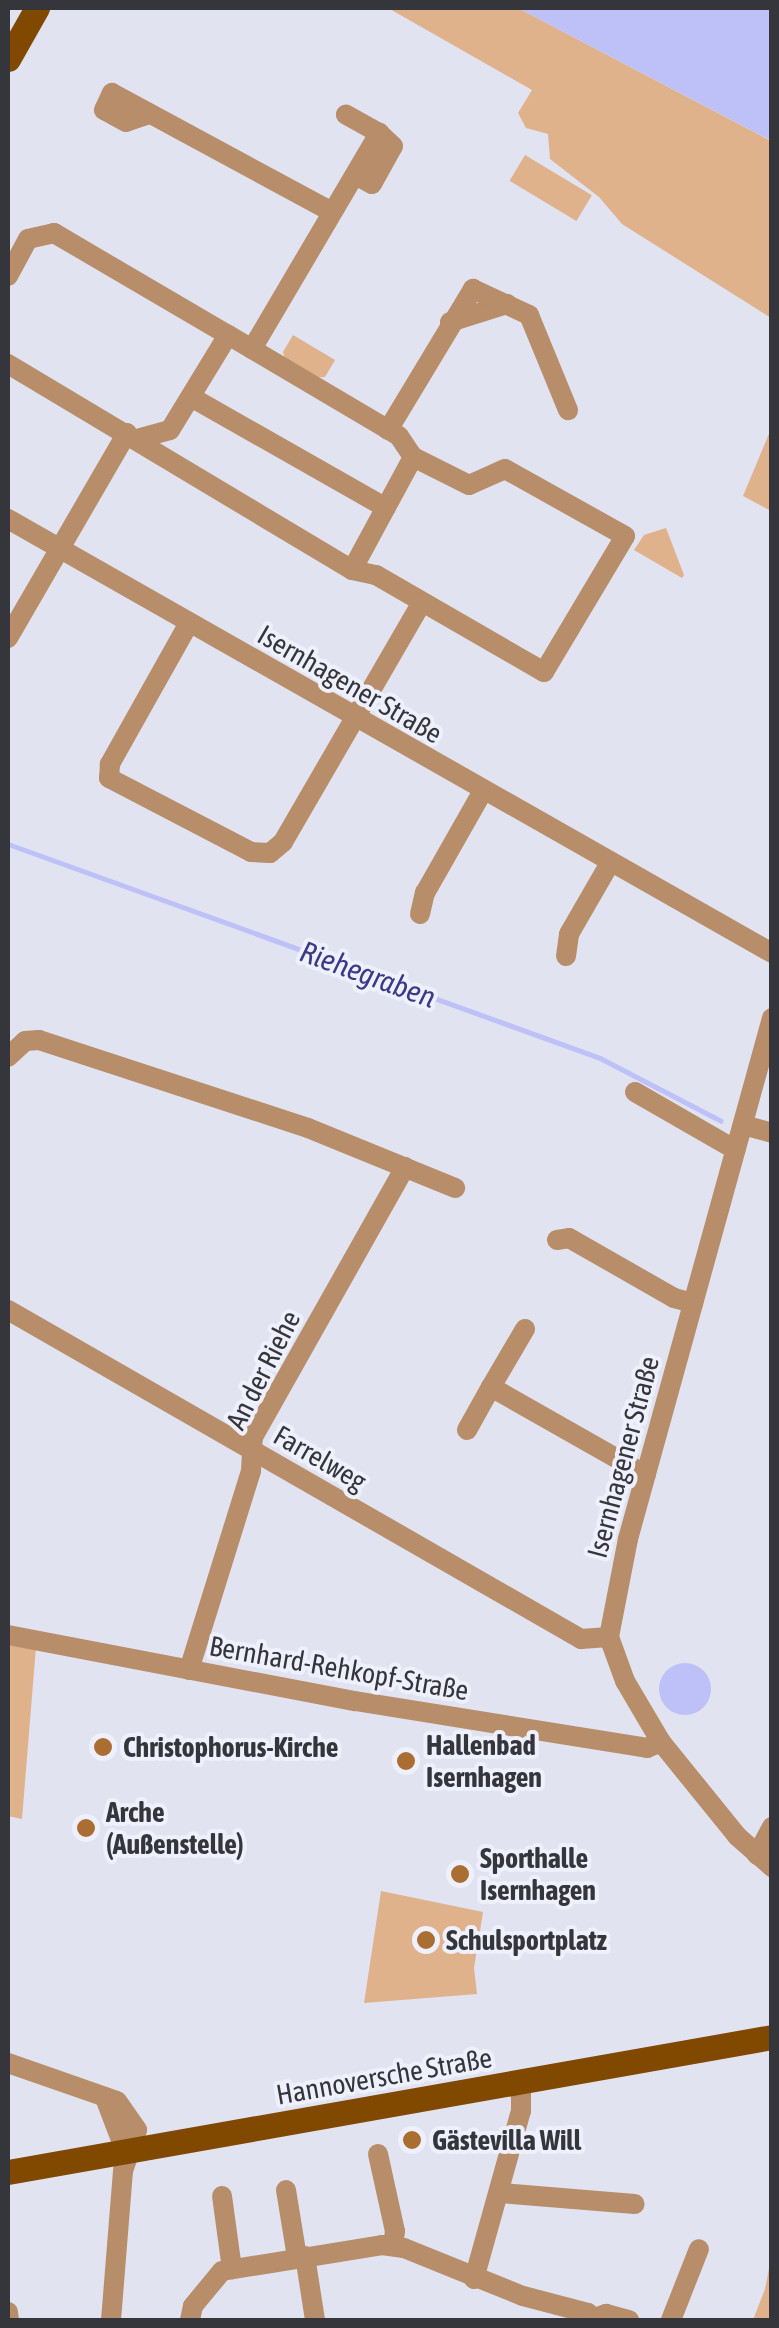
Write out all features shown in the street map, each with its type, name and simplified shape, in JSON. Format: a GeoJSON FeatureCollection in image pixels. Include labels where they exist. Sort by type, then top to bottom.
{"type":"FeatureCollection","features":[{"type":"Feature","properties":{"kind":"main road"},"geometry":{"type":"LineString","coordinates":[[8,58],[37,8]]}},
{"type":"Feature","properties":{"kind":"main road","name":"Hannoversche Straße"},"geometry":{"type":"LineString","coordinates":[[8,2172],[772,2037]]}},
{"type":"Feature","properties":{"kind":"street"},"geometry":{"type":"LineString","coordinates":[[148,114],[332,212]]}},
{"type":"Feature","properties":{"kind":"street"},"geometry":{"type":"LineString","coordinates":[[252,348],[355,175],[372,184],[393,146],[379,133],[346,115]]}},
{"type":"Feature","properties":{"kind":"street"},"geometry":{"type":"LineString","coordinates":[[8,276],[28,239],[54,233],[398,436],[413,456],[469,485],[505,469],[625,536],[544,672],[376,574],[352,570],[8,364]]}},
{"type":"Feature","properties":{"kind":"street"},"geometry":{"type":"LineString","coordinates":[[388,430],[473,288],[529,316],[568,410]]}},
{"type":"Feature","properties":{"kind":"street"},"geometry":{"type":"LineString","coordinates":[[8,638],[132,436],[170,430],[228,334]]}},
{"type":"Feature","properties":{"kind":"street"},"geometry":{"type":"LineString","coordinates":[[191,397],[386,508]]}},
{"type":"Feature","properties":{"kind":"street"},"geometry":{"type":"LineString","coordinates":[[352,570],[413,456]]}},
{"type":"Feature","properties":{"kind":"street","name":"Isernhagener Straße"},"geometry":{"type":"LineString","coordinates":[[8,520],[353,719],[772,953]]}},
{"type":"Feature","properties":{"kind":"street"},"geometry":{"type":"LineString","coordinates":[[189,623],[110,764],[109,778],[121,788],[251,852],[270,852],[283,842],[422,602]]}},
{"type":"Feature","properties":{"kind":"street"},"geometry":{"type":"LineString","coordinates":[[420,914],[425,893],[483,790]]}},
{"type":"Feature","properties":{"kind":"street"},"geometry":{"type":"LineString","coordinates":[[566,956],[569,934],[610,863]]}},
{"type":"Feature","properties":{"kind":"street","name":"Isernhagener Straße"},"geometry":{"type":"LineString","coordinates":[[764,1861],[661,1742],[624,1681],[610,1637],[614,1598],[646,1474],[772,1018]]}},
{"type":"Feature","properties":{"kind":"street"},"geometry":{"type":"LineString","coordinates":[[8,1058],[14,1048],[39,1040],[308,1128],[456,1188]]}},
{"type":"Feature","properties":{"kind":"street"},"geometry":{"type":"LineString","coordinates":[[634,1092],[736,1150]]}},
{"type":"Feature","properties":{"kind":"street"},"geometry":{"type":"LineString","coordinates":[[743,1124],[772,1132]]}},
{"type":"Feature","properties":{"kind":"street","name":"An der Riehe"},"geometry":{"type":"LineString","coordinates":[[189,1670],[251,1472],[253,1437],[405,1167]]}},
{"type":"Feature","properties":{"kind":"street"},"geometry":{"type":"LineString","coordinates":[[557,1240],[569,1238],[674,1298],[693,1303]]}},
{"type":"Feature","properties":{"kind":"street","name":"Farrelweg"},"geometry":{"type":"LineString","coordinates":[[8,1310],[581,1640],[610,1637]]}},
{"type":"Feature","properties":{"kind":"street"},"geometry":{"type":"LineString","coordinates":[[467,1430],[525,1328]]}},
{"type":"Feature","properties":{"kind":"street"},"geometry":{"type":"LineString","coordinates":[[491,1388],[646,1474]]}},
{"type":"Feature","properties":{"kind":"street","name":"Bernhard-Rehkopf-Straße"},"geometry":{"type":"LineString","coordinates":[[8,1635],[647,1748],[661,1742]]}},
{"type":"Feature","properties":{"kind":"street"},"geometry":{"type":"LineString","coordinates":[[764,1861],[772,1827]]}},
{"type":"Feature","properties":{"kind":"street"},"geometry":{"type":"LineString","coordinates":[[8,2063],[105,2098],[126,2152],[111,2320]]}},
{"type":"Feature","properties":{"kind":"street"},"geometry":{"type":"LineString","coordinates":[[474,2279],[521,2111],[520,2082]]}},
{"type":"Feature","properties":{"kind":"street"},"geometry":{"type":"LineString","coordinates":[[378,2154],[395,2231],[393,2245]]}},
{"type":"Feature","properties":{"kind":"street"},"geometry":{"type":"LineString","coordinates":[[286,2190],[315,2320]]}},
{"type":"Feature","properties":{"kind":"street"},"geometry":{"type":"LineString","coordinates":[[500,2192],[635,2204]]}},
{"type":"Feature","properties":{"kind":"street"},"geometry":{"type":"LineString","coordinates":[[222,2196],[232,2269]]}},
{"type":"Feature","properties":{"kind":"street"},"geometry":{"type":"LineString","coordinates":[[190,2320],[212,2279],[232,2269],[393,2245],[474,2279],[596,2320],[606,2314],[630,2320]]}},
{"type":"Feature","properties":{"kind":"street"},"geometry":{"type":"LineString","coordinates":[[671,2320],[699,2249]]}},
{"type":"Feature","properties":{"kind":"street"},"geometry":{"type":"LineString","coordinates":[[8,2312],[9,2320]]}},
{"type":"Feature","properties":{"kind":"shaded area"},"geometry":{"type":"Polygon","coordinates":[[[388,8],[518,8],[771,141],[771,318],[622,224],[599,197],[550,159],[548,134],[526,128],[518,113],[532,90],[388,8]]]}},
{"type":"Feature","properties":{"kind":"shaded area"},"geometry":{"type":"Polygon","coordinates":[[[525,155],[592,195],[576,221],[510,181],[525,155]]]}},
{"type":"Feature","properties":{"kind":"shaded area"},"geometry":{"type":"Polygon","coordinates":[[[293,335],[335,360],[325,377],[306,378],[287,367],[283,352],[293,335]]]}},
{"type":"Feature","properties":{"kind":"shaded area"},"geometry":{"type":"Polygon","coordinates":[[[771,429],[771,511],[743,496],[771,429]]]}},
{"type":"Feature","properties":{"kind":"shaded area"},"geometry":{"type":"Polygon","coordinates":[[[666,528],[682,578],[634,550],[644,535],[666,528]]]}},
{"type":"Feature","properties":{"kind":"shaded area"},"geometry":{"type":"Polygon","coordinates":[[[8,1643],[36,1647],[22,1819],[8,1816],[8,1643]]]}},
{"type":"Feature","properties":{"kind":"shaded area","name":"Schulsportplatz"},"geometry":{"type":"Polygon","coordinates":[[[381,1891],[483,1912],[474,1968],[477,1994],[364,2003],[381,1891]]]}},
{"type":"Feature","properties":{"kind":"shaded area"},"geometry":{"type":"Polygon","coordinates":[[[771,2258],[771,2320],[753,2320],[765,2289],[771,2258]]]}},
{"type":"Feature","properties":{"kind":"water"},"geometry":{"type":"Polygon","coordinates":[[[518,8],[771,8],[771,141],[768,139],[518,8]]]}},
{"type":"Feature","properties":{"kind":"water"},"geometry":{"type":"Polygon","coordinates":[[[685,1663],[703,1671],[711,1689],[703,1707],[685,1715],[667,1707],[659,1689],[667,1671],[685,1663]]]}},
{"type":"Feature","properties":{"kind":"waterway","name":"Riehegraben"},"geometry":{"type":"LineString","coordinates":[[8,844],[600,1058],[721,1121]]}},
{"type":"Feature","properties":{"kind":"place","name":"Christophorus-Kirche"},"geometry":{"type":"Point","coordinates":[103,1747]}},
{"type":"Feature","properties":{"kind":"place","name":"Hallenbad Isernhagen"},"geometry":{"type":"Point","coordinates":[406,1761]}},
{"type":"Feature","properties":{"kind":"place","name":"Arche (Außenstelle)"},"geometry":{"type":"Point","coordinates":[86,1828]}},
{"type":"Feature","properties":{"kind":"place","name":"Sporthalle Isernhagen"},"geometry":{"type":"Point","coordinates":[460,1874]}},
{"type":"Feature","properties":{"kind":"place","name":"Schulsportplatz"},"geometry":{"type":"Point","coordinates":[426,1940]}},
{"type":"Feature","properties":{"kind":"place","name":"Gästevilla Will"},"geometry":{"type":"Point","coordinates":[412,2140]}}]}
